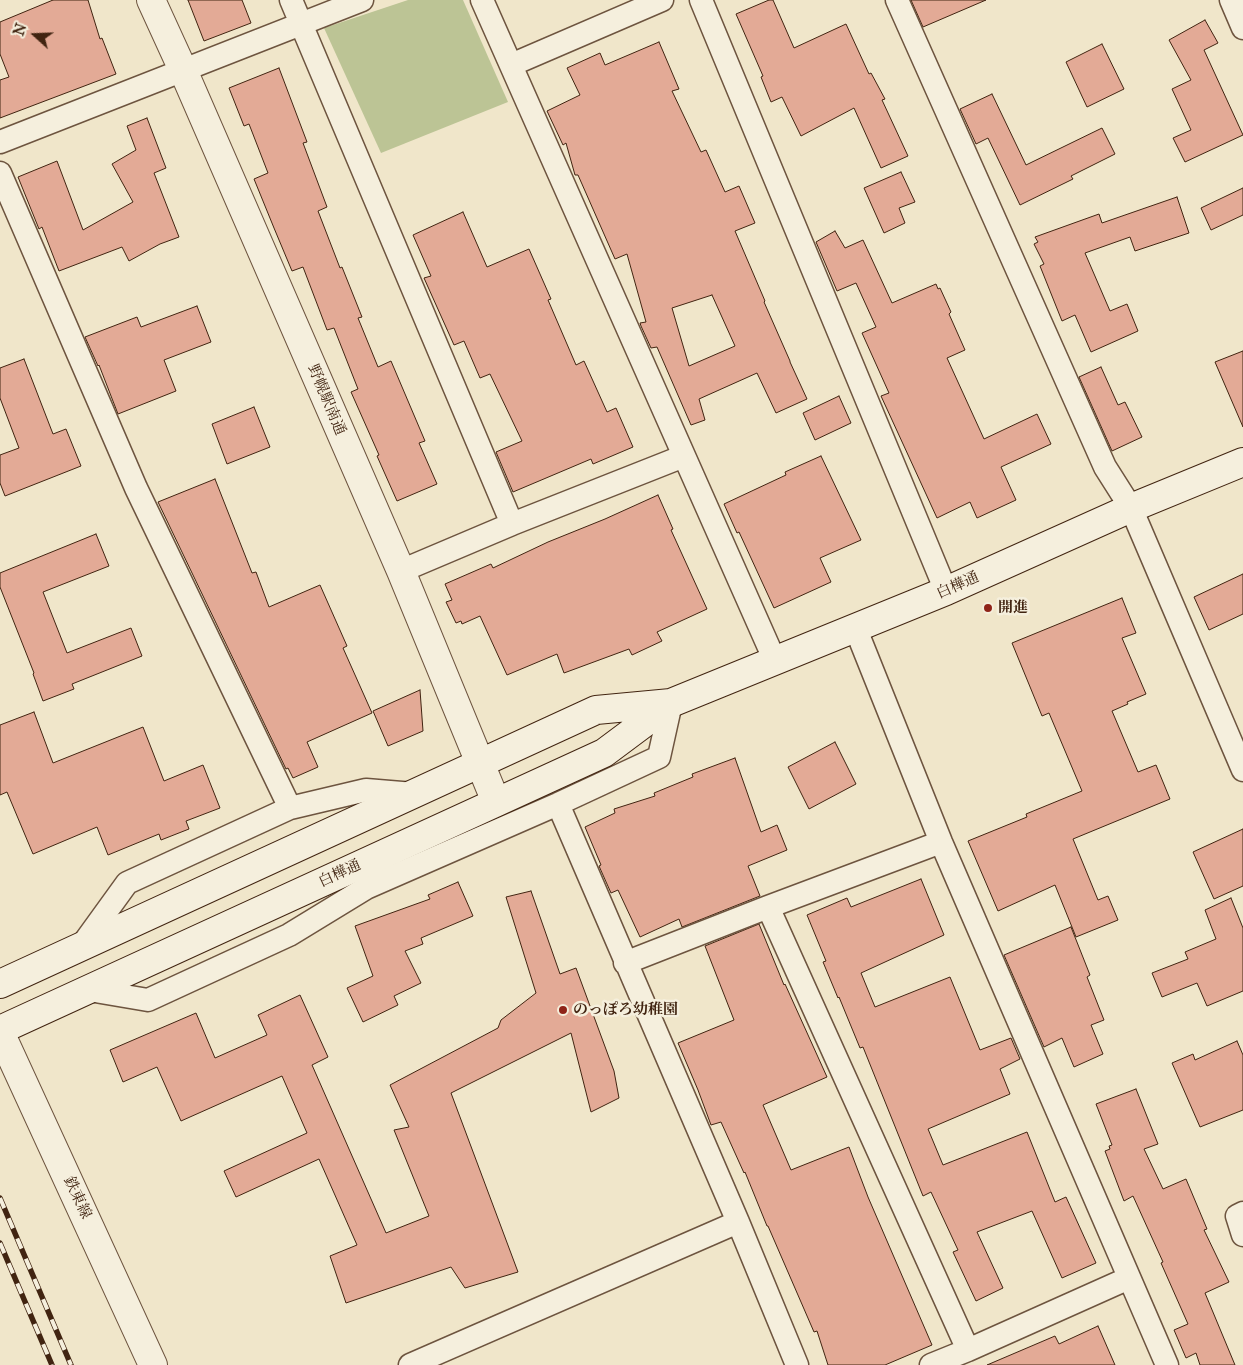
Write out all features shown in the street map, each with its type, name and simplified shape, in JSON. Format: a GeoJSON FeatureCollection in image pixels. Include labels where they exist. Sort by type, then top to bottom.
{"type":"FeatureCollection","features":[{"type":"Feature","properties":{"kind":"main road","name":"野幌駅南通"},"geometry":{"type":"LineString","coordinates":[[151,0],[400,571],[496,802]]}},
{"type":"Feature","properties":{"kind":"main road","name":"白樺通"},"geometry":{"type":"LineString","coordinates":[[0,1031],[604,753],[671,703],[946,591],[1131,508],[1243,462]]}},
{"type":"Feature","properties":{"kind":"main road","name":"白樺通"},"geometry":{"type":"LineString","coordinates":[[0,984],[596,710],[671,703]]}},
{"type":"Feature","properties":{"kind":"main road","name":"鉄東線"},"geometry":{"type":"LineString","coordinates":[[0,1031],[153,1365]]}},
{"type":"Feature","properties":{"kind":"street"},"geometry":{"type":"LineString","coordinates":[[291,0],[512,524]]}},
{"type":"Feature","properties":{"kind":"street"},"geometry":{"type":"LineString","coordinates":[[0,142],[362,0]]}},
{"type":"Feature","properties":{"kind":"street"},"geometry":{"type":"LineString","coordinates":[[482,0],[775,660]]}},
{"type":"Feature","properties":{"kind":"street"},"geometry":{"type":"LineString","coordinates":[[511,66],[662,0]]}},
{"type":"Feature","properties":{"kind":"street"},"geometry":{"type":"LineString","coordinates":[[701,0],[946,591]]}},
{"type":"Feature","properties":{"kind":"street"},"geometry":{"type":"LineString","coordinates":[[897,0],[1105,467],[1131,508],[1243,770]]}},
{"type":"Feature","properties":{"kind":"street"},"geometry":{"type":"LineString","coordinates":[[1230,0],[1243,28]]}},
{"type":"Feature","properties":{"kind":"street"},"geometry":{"type":"LineString","coordinates":[[0,173],[136,488],[290,808]]}},
{"type":"Feature","properties":{"kind":"street"},"geometry":{"type":"LineString","coordinates":[[400,571],[512,524],[684,456]]}},
{"type":"Feature","properties":{"kind":"street"},"geometry":{"type":"LineString","coordinates":[[855,627],[941,842],[1167,1365]]}},
{"type":"Feature","properties":{"kind":"street"},"geometry":{"type":"LineString","coordinates":[[88,990],[148,1000],[289,935],[366,888],[558,804],[659,757],[671,703]]}},
{"type":"Feature","properties":{"kind":"street"},"geometry":{"type":"LineString","coordinates":[[80,948],[127,883],[290,808],[366,790],[414,794]]}},
{"type":"Feature","properties":{"kind":"street"},"geometry":{"type":"LineString","coordinates":[[558,804],[738,1222],[797,1365]]}},
{"type":"Feature","properties":{"kind":"street"},"geometry":{"type":"LineString","coordinates":[[625,962],[941,842]]}},
{"type":"Feature","properties":{"kind":"street"},"geometry":{"type":"LineString","coordinates":[[768,907],[968,1350]]}},
{"type":"Feature","properties":{"kind":"street"},"geometry":{"type":"LineString","coordinates":[[1243,1213],[1236,1216],[1243,1235]]}},
{"type":"Feature","properties":{"kind":"street"},"geometry":{"type":"LineString","coordinates":[[410,1365],[738,1222]]}},
{"type":"Feature","properties":{"kind":"street"},"geometry":{"type":"LineString","coordinates":[[931,1365],[1128,1278]]}},
{"type":"Feature","properties":{"kind":"green space"},"geometry":{"type":"Polygon","coordinates":[[[408,0],[463,0],[508,102],[381,153],[324,28],[408,0]]]}},
{"type":"Feature","properties":{"kind":"building"},"geometry":{"type":"Polygon","coordinates":[[[53,0],[88,0],[100,39],[102,38],[116,74],[0,118],[0,80],[9,77],[0,54],[0,22],[53,0]]]}},
{"type":"Feature","properties":{"kind":"building"},"geometry":{"type":"Polygon","coordinates":[[[188,0],[242,0],[251,23],[204,41],[188,0]]]}},
{"type":"Feature","properties":{"kind":"building"},"geometry":{"type":"Polygon","coordinates":[[[773,0],[794,48],[846,24],[869,74],[871,73],[885,99],[882,100],[908,156],[881,168],[854,108],[801,136],[782,97],[771,102],[761,77],[763,76],[736,14],[773,0]]]}},
{"type":"Feature","properties":{"kind":"building"},"geometry":{"type":"Polygon","coordinates":[[[911,0],[986,0],[923,27],[911,0]]]}},
{"type":"Feature","properties":{"kind":"building"},"geometry":{"type":"Polygon","coordinates":[[[1205,20],[1218,43],[1204,50],[1243,135],[1185,162],[1173,138],[1191,130],[1172,89],[1191,80],[1169,40],[1205,20]]]}},
{"type":"Feature","properties":{"kind":"building"},"geometry":{"type":"Polygon","coordinates":[[[659,42],[679,89],[672,91],[701,152],[706,150],[725,192],[739,186],[755,223],[735,231],[807,399],[776,413],[757,373],[699,399],[705,420],[691,425],[657,347],[651,348],[641,326],[640,323],[646,322],[627,254],[615,259],[578,175],[575,175],[566,143],[563,145],[547,111],[580,95],[567,68],[600,53],[605,65],[659,42]],[[712,295],[672,308],[689,366],[735,346],[712,295]]]}},
{"type":"Feature","properties":{"kind":"building"},"geometry":{"type":"Polygon","coordinates":[[[1102,44],[1124,89],[1087,107],[1066,62],[1102,44]]]}},
{"type":"Feature","properties":{"kind":"building"},"geometry":{"type":"Polygon","coordinates":[[[279,68],[307,142],[303,143],[327,207],[318,211],[340,268],[342,267],[362,317],[358,318],[378,367],[391,361],[425,441],[419,443],[437,484],[397,501],[351,392],[358,389],[334,328],[327,330],[303,267],[292,271],[254,179],[268,173],[249,124],[244,126],[229,88],[279,68]]]}},
{"type":"Feature","properties":{"kind":"building"},"geometry":{"type":"Polygon","coordinates":[[[992,94],[1026,165],[1102,128],[1115,154],[1071,176],[1073,179],[1020,205],[988,138],[976,144],[960,109],[992,94]]]}},
{"type":"Feature","properties":{"kind":"building"},"geometry":{"type":"Polygon","coordinates":[[[147,118],[166,168],[154,173],[179,237],[160,244],[129,261],[122,247],[59,271],[42,227],[39,229],[18,177],[57,161],[83,230],[133,202],[112,164],[136,150],[127,126],[147,118]]]}},
{"type":"Feature","properties":{"kind":"building"},"geometry":{"type":"Polygon","coordinates":[[[901,172],[915,202],[899,208],[905,223],[884,233],[864,188],[901,172]]]}},
{"type":"Feature","properties":{"kind":"building"},"geometry":{"type":"Polygon","coordinates":[[[1243,188],[1243,215],[1211,230],[1201,208],[1243,188]]]}},
{"type":"Feature","properties":{"kind":"building"},"geometry":{"type":"Polygon","coordinates":[[[1177,197],[1189,233],[1135,251],[1130,237],[1085,253],[1110,311],[1127,304],[1138,331],[1091,352],[1075,315],[1062,321],[1040,266],[1044,264],[1034,244],[1038,242],[1035,237],[1099,214],[1102,223],[1177,197]]]}},
{"type":"Feature","properties":{"kind":"building"},"geometry":{"type":"Polygon","coordinates":[[[463,212],[487,267],[529,249],[551,299],[548,300],[576,365],[584,361],[607,412],[616,408],[633,447],[593,464],[591,459],[513,492],[496,452],[522,441],[490,374],[480,378],[464,341],[454,345],[424,278],[431,276],[413,235],[463,212]]]}},
{"type":"Feature","properties":{"kind":"building"},"geometry":{"type":"Polygon","coordinates":[[[835,231],[845,248],[863,240],[892,303],[936,284],[938,289],[940,288],[965,350],[947,358],[984,439],[1037,414],[1051,444],[1001,467],[1016,500],[977,518],[970,502],[937,518],[881,396],[889,393],[862,333],[876,327],[856,283],[837,291],[816,242],[835,231]]]}},
{"type":"Feature","properties":{"kind":"building"},"geometry":{"type":"Polygon","coordinates":[[[197,306],[211,342],[164,360],[176,391],[118,414],[99,365],[85,337],[137,317],[141,327],[197,306]]]}},
{"type":"Feature","properties":{"kind":"building"},"geometry":{"type":"Polygon","coordinates":[[[1243,351],[1243,427],[1215,362],[1243,351]]]}},
{"type":"Feature","properties":{"kind":"building"},"geometry":{"type":"Polygon","coordinates":[[[24,359],[53,434],[66,429],[81,466],[5,496],[0,483],[0,455],[19,448],[0,398],[0,368],[24,359]]]}},
{"type":"Feature","properties":{"kind":"building"},"geometry":{"type":"Polygon","coordinates":[[[1101,367],[1118,405],[1125,402],[1142,437],[1112,451],[1079,377],[1101,367]]]}},
{"type":"Feature","properties":{"kind":"building"},"geometry":{"type":"Polygon","coordinates":[[[839,396],[851,423],[815,440],[803,413],[839,396]]]}},
{"type":"Feature","properties":{"kind":"building"},"geometry":{"type":"Polygon","coordinates":[[[254,407],[270,447],[227,464],[212,424],[254,407]]]}},
{"type":"Feature","properties":{"kind":"building"},"geometry":{"type":"Polygon","coordinates":[[[821,456],[861,540],[820,558],[831,582],[774,608],[724,504],[786,475],[785,472],[821,456]]]}},
{"type":"Feature","properties":{"kind":"building"},"geometry":{"type":"Polygon","coordinates":[[[215,479],[252,573],[256,572],[269,607],[320,585],[347,646],[343,648],[372,713],[307,742],[318,767],[293,778],[288,768],[286,769],[158,502],[215,479]]]}},
{"type":"Feature","properties":{"kind":"building"},"geometry":{"type":"Polygon","coordinates":[[[658,495],[673,529],[671,530],[707,609],[657,632],[662,641],[632,655],[629,649],[564,673],[557,654],[507,675],[480,616],[462,624],[461,621],[456,623],[446,602],[452,600],[445,584],[491,564],[493,568],[548,542],[658,495]]]}},
{"type":"Feature","properties":{"kind":"building"},"geometry":{"type":"Polygon","coordinates":[[[96,534],[109,566],[43,592],[67,653],[131,628],[142,656],[72,684],[74,689],[43,701],[0,587],[0,573],[96,534]]]}},
{"type":"Feature","properties":{"kind":"building"},"geometry":{"type":"Polygon","coordinates":[[[1243,574],[1243,614],[1209,630],[1194,597],[1243,574]]]}},
{"type":"Feature","properties":{"kind":"building"},"geometry":{"type":"Polygon","coordinates":[[[1122,598],[1136,633],[1122,638],[1146,694],[1112,711],[1138,772],[1156,765],[1170,799],[1073,839],[1098,900],[1108,896],[1118,920],[1076,937],[1055,885],[998,911],[968,841],[1027,817],[1026,814],[1082,791],[1049,713],[1042,716],[1012,643],[1122,598]]]}},
{"type":"Feature","properties":{"kind":"building"},"geometry":{"type":"Polygon","coordinates":[[[420,690],[423,731],[388,746],[373,711],[420,690]]]}},
{"type":"Feature","properties":{"kind":"building"},"geometry":{"type":"Polygon","coordinates":[[[34,712],[53,763],[143,727],[164,781],[203,765],[220,808],[186,821],[189,829],[161,840],[159,834],[108,855],[97,827],[33,854],[7,792],[0,795],[0,725],[34,712]]]}},
{"type":"Feature","properties":{"kind":"building"},"geometry":{"type":"Polygon","coordinates":[[[835,742],[856,784],[809,809],[788,767],[835,742]]]}},
{"type":"Feature","properties":{"kind":"building"},"geometry":{"type":"Polygon","coordinates":[[[735,758],[761,832],[777,825],[787,850],[748,866],[760,896],[682,927],[679,919],[640,937],[618,890],[611,893],[585,827],[615,813],[614,809],[655,796],[654,793],[693,777],[692,774],[735,758]]]}},
{"type":"Feature","properties":{"kind":"building"},"geometry":{"type":"Polygon","coordinates":[[[1243,829],[1243,886],[1214,899],[1193,852],[1243,829]]]}},
{"type":"Feature","properties":{"kind":"building"},"geometry":{"type":"Polygon","coordinates":[[[921,879],[944,935],[861,973],[875,1007],[950,977],[980,1050],[1011,1038],[1020,1059],[1000,1069],[1010,1094],[928,1129],[943,1165],[1027,1132],[1055,1202],[1066,1197],[1096,1263],[1062,1278],[1032,1211],[977,1232],[1003,1288],[976,1301],[953,1252],[958,1250],[931,1192],[923,1196],[863,1047],[860,1048],[823,962],[826,961],[807,915],[847,898],[851,907],[921,879]]]}},
{"type":"Feature","properties":{"kind":"building"},"geometry":{"type":"Polygon","coordinates":[[[458,882],[473,916],[421,938],[423,944],[405,951],[421,983],[394,996],[398,1005],[363,1022],[347,988],[373,976],[355,926],[430,899],[428,895],[458,882]]]}},
{"type":"Feature","properties":{"kind":"building"},"geometry":{"type":"Polygon","coordinates":[[[531,891],[560,974],[576,968],[614,1071],[619,1098],[591,1112],[571,1033],[451,1093],[518,1272],[465,1288],[451,1267],[346,1303],[330,1256],[357,1245],[319,1159],[236,1197],[224,1171],[307,1133],[282,1076],[181,1121],[157,1067],[123,1082],[110,1050],[196,1013],[215,1058],[267,1035],[258,1015],[300,995],[328,1057],[312,1065],[386,1233],[429,1216],[394,1130],[409,1127],[390,1085],[498,1028],[501,1020],[536,993],[506,897],[531,891]]]}},
{"type":"Feature","properties":{"kind":"building"},"geometry":{"type":"Polygon","coordinates":[[[1231,898],[1243,928],[1243,991],[1207,1006],[1197,983],[1162,997],[1152,973],[1188,959],[1185,952],[1216,939],[1205,910],[1231,898]]]}},
{"type":"Feature","properties":{"kind":"building"},"geometry":{"type":"Polygon","coordinates":[[[759,924],[784,985],[827,1077],[763,1105],[791,1170],[849,1147],[868,1197],[932,1345],[885,1365],[828,1365],[817,1331],[814,1332],[745,1172],[721,1122],[711,1125],[678,1043],[734,1020],[705,946],[759,924]]]}},
{"type":"Feature","properties":{"kind":"building"},"geometry":{"type":"Polygon","coordinates":[[[1071,927],[1090,975],[1087,977],[1104,1020],[1091,1025],[1103,1054],[1074,1067],[1062,1038],[1044,1047],[1004,955],[1071,927]]]}},
{"type":"Feature","properties":{"kind":"building"},"geometry":{"type":"Polygon","coordinates":[[[1237,1041],[1243,1055],[1243,1110],[1200,1127],[1172,1063],[1193,1054],[1195,1060],[1237,1041]]]}},
{"type":"Feature","properties":{"kind":"building"},"geometry":{"type":"Polygon","coordinates":[[[1136,1089],[1158,1144],[1144,1149],[1163,1189],[1186,1179],[1207,1229],[1204,1230],[1229,1282],[1205,1293],[1235,1365],[1200,1365],[1196,1353],[1186,1358],[1174,1330],[1188,1324],[1161,1263],[1163,1262],[1133,1196],[1124,1201],[1105,1151],[1110,1149],[1109,1146],[1112,1145],[1096,1104],[1136,1089]]]}},
{"type":"Feature","properties":{"kind":"building"},"geometry":{"type":"Polygon","coordinates":[[[1098,1326],[1115,1365],[987,1365],[1055,1336],[1059,1344],[1098,1326]]]}},
{"type":"Feature","properties":{"kind":"railway"},"geometry":{"type":"LineString","coordinates":[[0,1198],[71,1365]]}},
{"type":"Feature","properties":{"kind":"railway"},"geometry":{"type":"LineString","coordinates":[[0,1243],[52,1365]]}},
{"type":"Feature","properties":{"kind":"place","name":"開進"},"geometry":{"type":"Point","coordinates":[988,608]}},
{"type":"Feature","properties":{"kind":"place","name":"のっぽろ幼稚園"},"geometry":{"type":"Point","coordinates":[563,1010]}}]}
